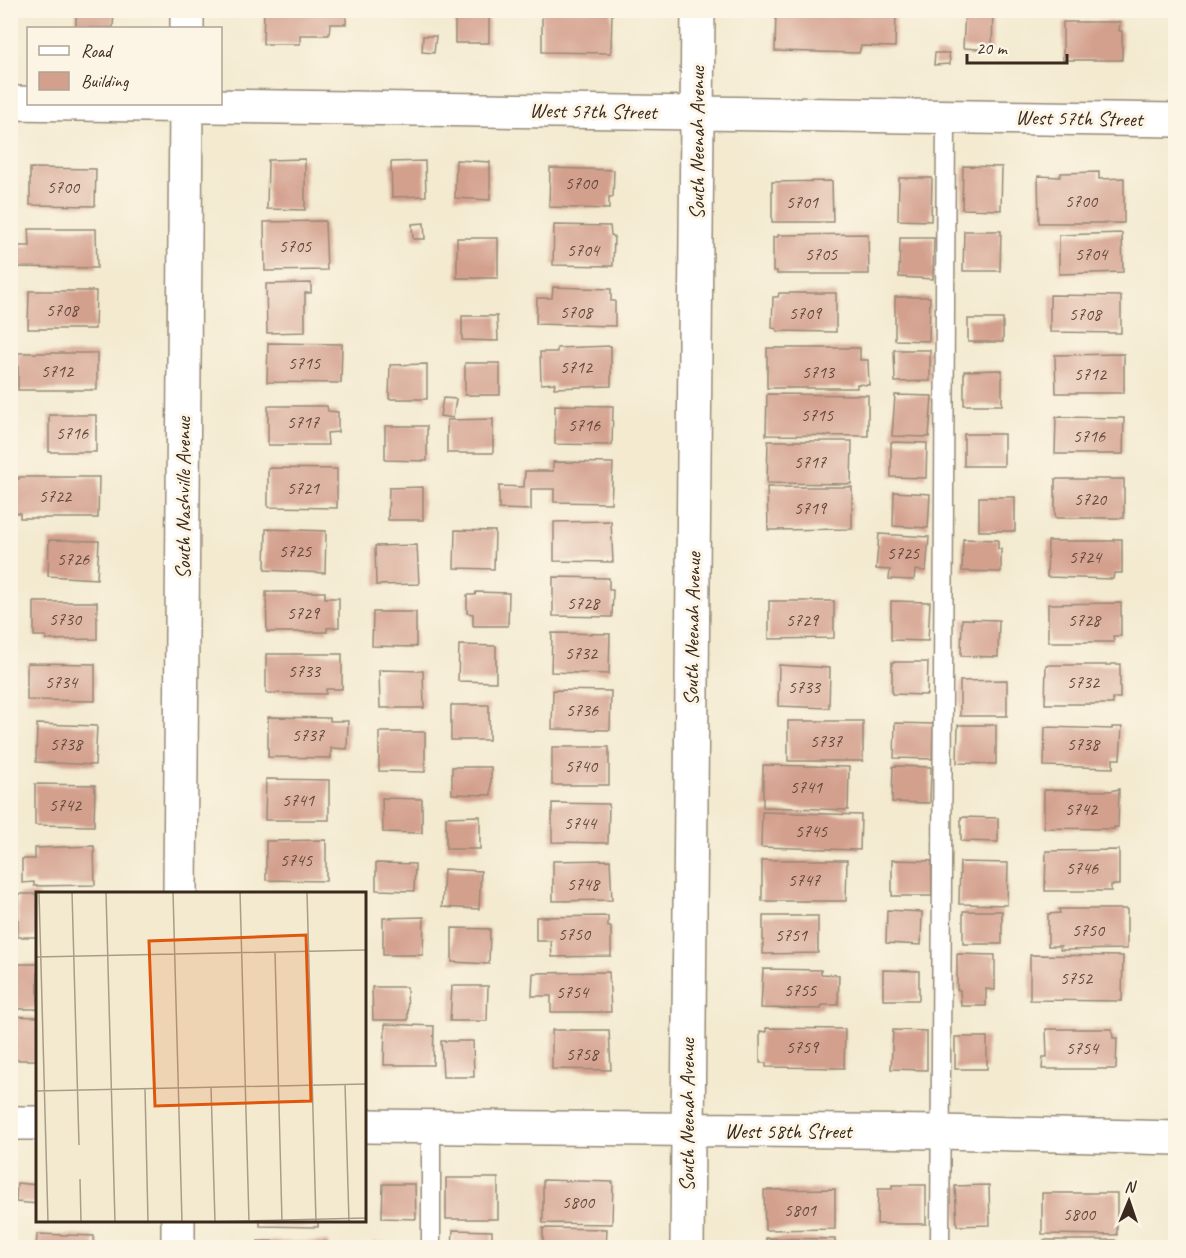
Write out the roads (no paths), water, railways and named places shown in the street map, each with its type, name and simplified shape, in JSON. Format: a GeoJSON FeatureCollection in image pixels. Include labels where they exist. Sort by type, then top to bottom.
{"type":"FeatureCollection","features":[{"type":"Feature","properties":{"kind":"street"},"geometry":{"type":"LineString","coordinates":[[187,10],[187,27]]}},
{"type":"Feature","properties":{"kind":"street","name":"South Neenah Avenue"},"geometry":{"type":"LineString","coordinates":[[687,1248],[698,10]]}},
{"type":"Feature","properties":{"kind":"street","name":"West 57th Street"},"geometry":{"type":"LineString","coordinates":[[10,103],[27,103]]}},
{"type":"Feature","properties":{"kind":"street","name":"West 57th Street"},"geometry":{"type":"LineString","coordinates":[[186,105],[1176,120]]}},
{"type":"Feature","properties":{"kind":"street","name":"South Nashville Avenue"},"geometry":{"type":"LineString","coordinates":[[180,892],[186,105]]}},
{"type":"Feature","properties":{"kind":"street"},"geometry":{"type":"LineString","coordinates":[[10,1123],[36,1124]]}},
{"type":"Feature","properties":{"kind":"street","name":"West 58th Street"},"geometry":{"type":"LineString","coordinates":[[366,1126],[941,1132],[1176,1138]]}},
{"type":"Feature","properties":{"kind":"street"},"geometry":{"type":"LineString","coordinates":[[178,1222],[178,1248]]}},
{"type":"Feature","properties":{"kind":"lane"},"geometry":{"type":"LineString","coordinates":[[940,1248],[946,116]]}},
{"type":"Feature","properties":{"kind":"lane"},"geometry":{"type":"LineString","coordinates":[[431,1127],[431,1248]]}}]}
